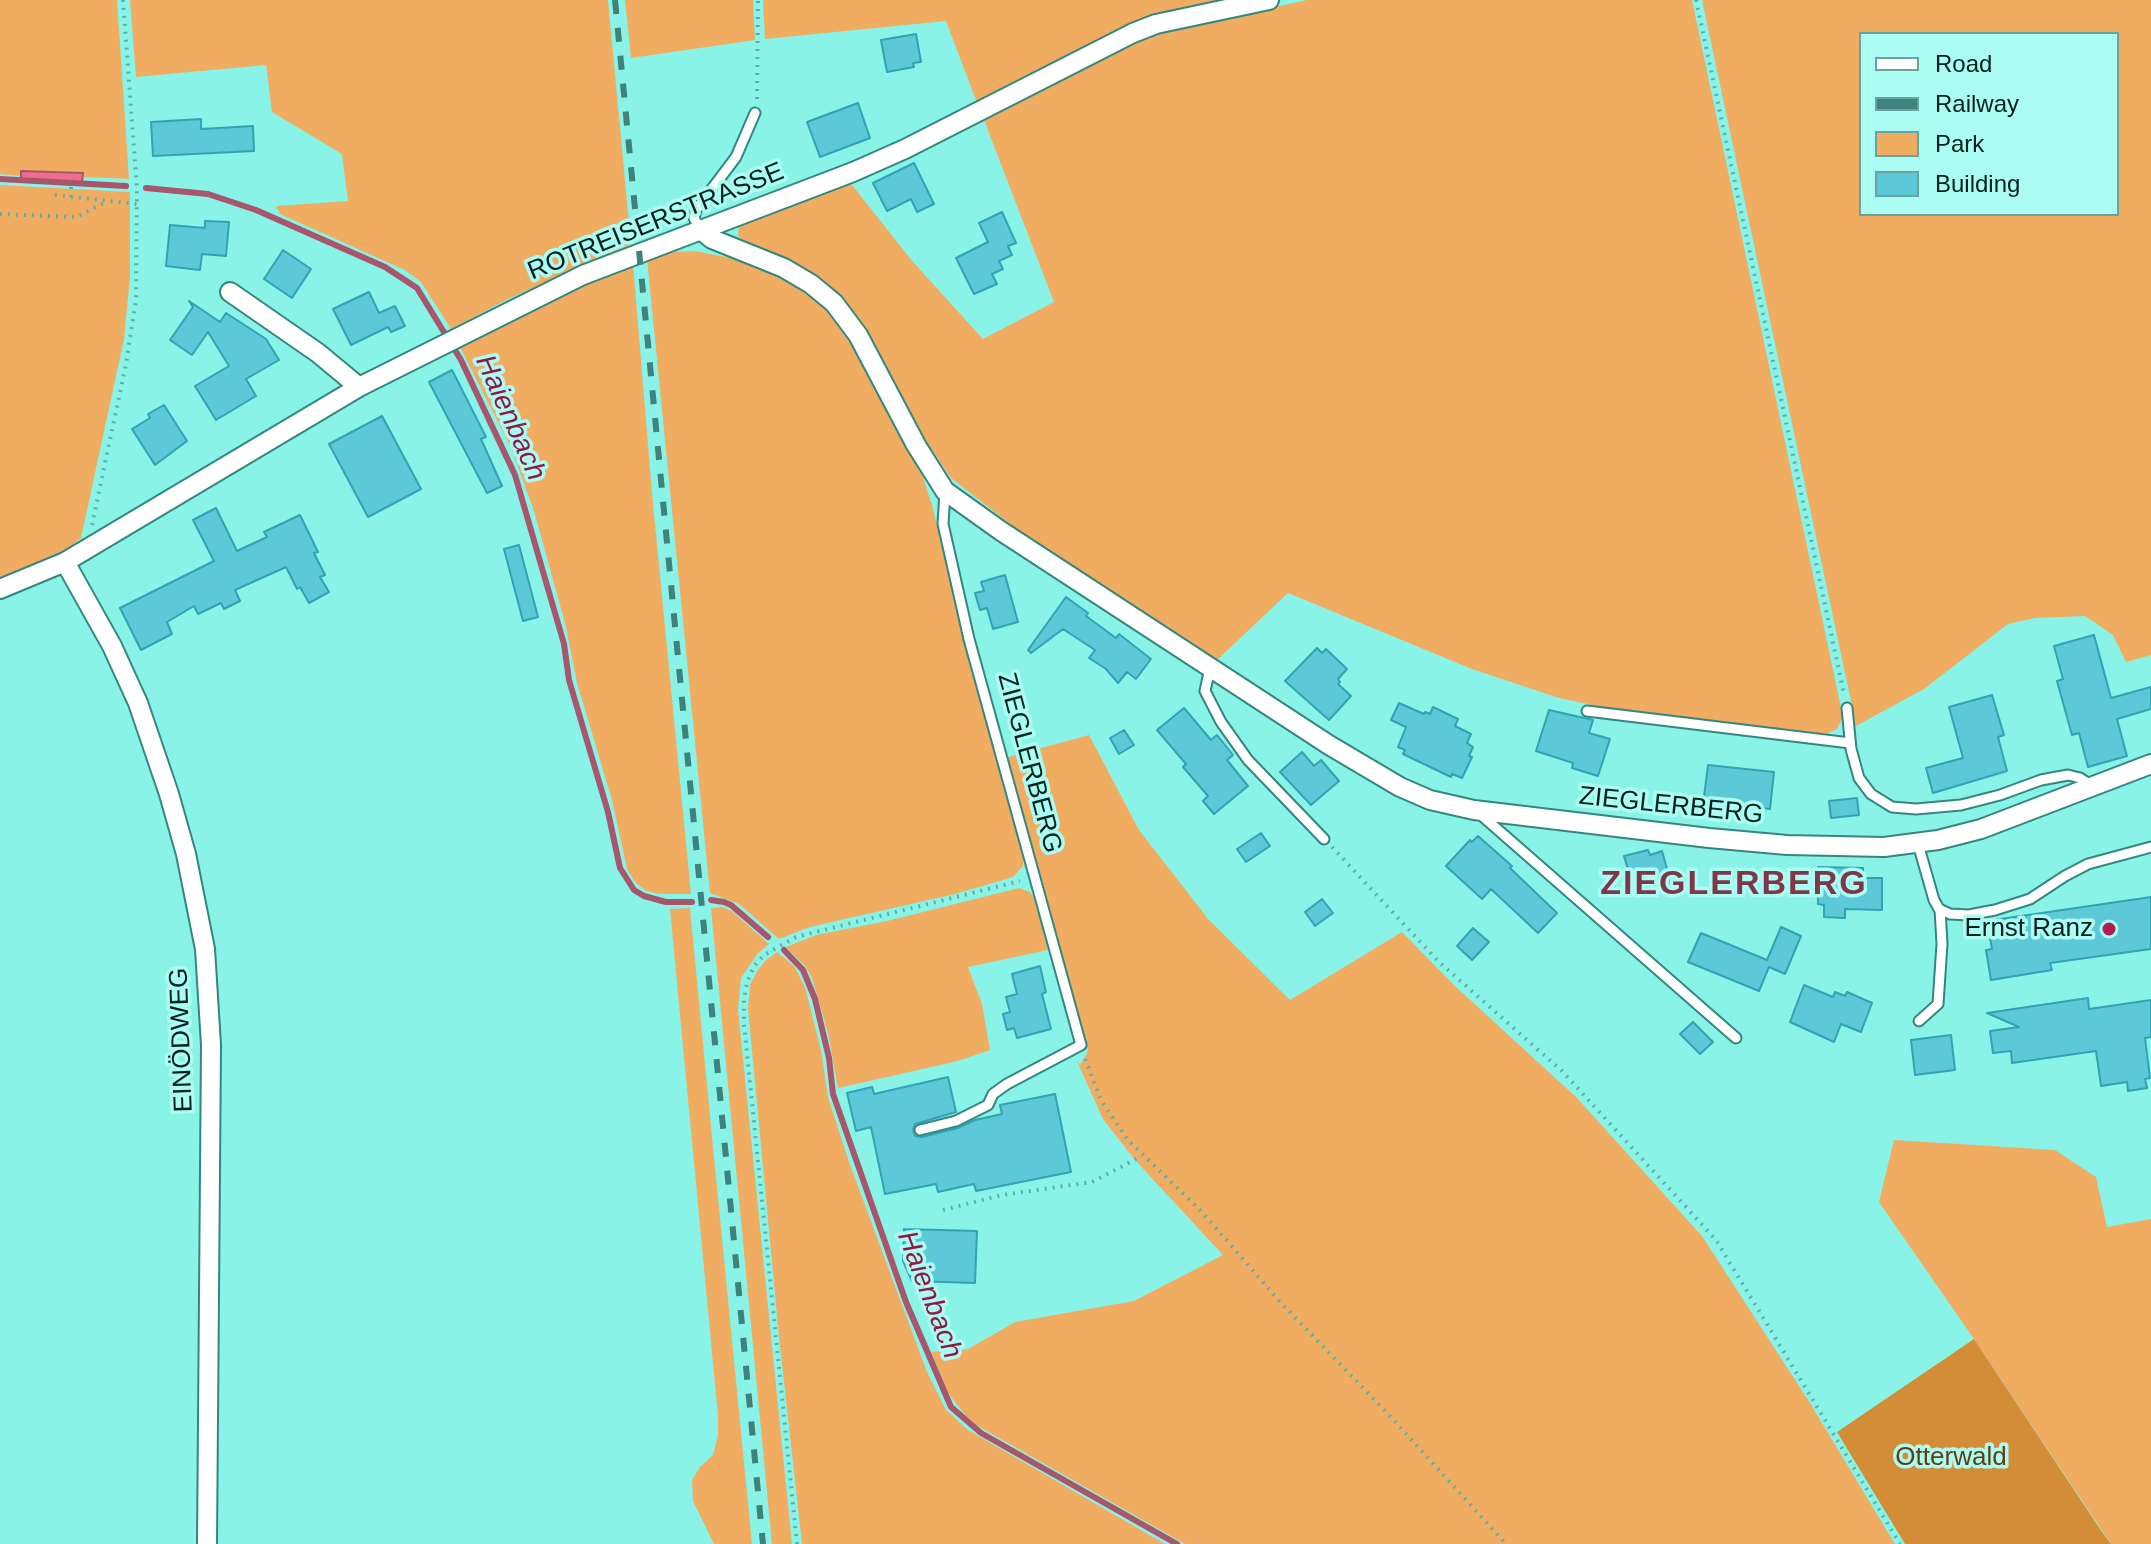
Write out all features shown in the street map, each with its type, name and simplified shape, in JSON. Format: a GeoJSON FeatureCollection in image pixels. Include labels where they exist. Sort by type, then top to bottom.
{"type":"FeatureCollection","features":[{"type":"Feature","properties":{"kind":"street","name":"ROTREISERSTRASSE"},"geometry":{"type":"LineString","coordinates":[[0,589],[65,562],[359,387],[583,275],[853,172],[1133,33],[1156,24],[1269,0]]}},
{"type":"Feature","properties":{"kind":"street","name":"ZIEGLERBERG"},"geometry":{"type":"LineString","coordinates":[[700,229],[712,239],[784,268],[834,303],[858,335],[916,445],[945,491],[1342,753],[1400,787],[1430,800],[1474,810],[1709,838],[1837,847],[1918,844],[1991,826],[2151,764]]}},
{"type":"Feature","properties":{"kind":"street"},"geometry":{"type":"LineString","coordinates":[[230,292],[318,353],[359,387]]}},
{"type":"Feature","properties":{"kind":"street","name":"EINÖDWEG"},"geometry":{"type":"LineString","coordinates":[[65,562],[112,646],[138,703],[186,854],[205,949],[211,1045],[207,1544]]}},
{"type":"Feature","properties":{"kind":"lane"},"geometry":{"type":"LineString","coordinates":[[700,229],[694,218],[696,210],[736,157],[755,113]]}},
{"type":"Feature","properties":{"kind":"lane","name":"ZIEGLERBERG"},"geometry":{"type":"LineString","coordinates":[[945,491],[943,524],[969,639],[1081,1045]]}},
{"type":"Feature","properties":{"kind":"lane"},"geometry":{"type":"LineString","coordinates":[[1210,668],[1205,682],[1207,698],[1227,732],[1266,780],[1324,839]]}},
{"type":"Feature","properties":{"kind":"lane"},"geometry":{"type":"LineString","coordinates":[[1847,708],[1850,743],[1863,787],[1877,800],[1892,807],[1947,807],[2068,775],[2092,786]]}},
{"type":"Feature","properties":{"kind":"lane"},"geometry":{"type":"LineString","coordinates":[[1587,711],[1850,743]]}},
{"type":"Feature","properties":{"kind":"lane"},"geometry":{"type":"LineString","coordinates":[[1474,810],[1736,1038]]}},
{"type":"Feature","properties":{"kind":"lane"},"geometry":{"type":"LineString","coordinates":[[1918,844],[1934,900],[1940,909],[1950,914],[1969,915],[1995,910],[2043,893],[2088,864],[2151,847]]}},
{"type":"Feature","properties":{"kind":"lane"},"geometry":{"type":"LineString","coordinates":[[1919,1021],[1938,1004],[1942,944],[1940,909]]}},
{"type":"Feature","properties":{"kind":"lane"},"geometry":{"type":"LineString","coordinates":[[920,1130],[956,1121],[988,1105],[993,1094],[1007,1084],[1081,1045]]}},
{"type":"Feature","properties":{"kind":"path"},"geometry":{"type":"LineString","coordinates":[[96,544],[92,523],[126,364],[136,300],[137,204],[123,0]]}},
{"type":"Feature","properties":{"kind":"path"},"geometry":{"type":"LineString","coordinates":[[755,113],[760,60],[758,0]]}},
{"type":"Feature","properties":{"kind":"path"},"geometry":{"type":"LineString","coordinates":[[1696,0],[1847,708]]}},
{"type":"Feature","properties":{"kind":"path"},"geometry":{"type":"LineString","coordinates":[[71,183],[71,197]]}},
{"type":"Feature","properties":{"kind":"path"},"geometry":{"type":"LineString","coordinates":[[55,195],[137,204]]}},
{"type":"Feature","properties":{"kind":"path"},"geometry":{"type":"LineString","coordinates":[[0,214],[76,217],[108,201]]}},
{"type":"Feature","properties":{"kind":"path"},"geometry":{"type":"LineString","coordinates":[[1324,839],[1438,961],[1562,1071],[1716,1240],[1900,1544]]}},
{"type":"Feature","properties":{"kind":"path"},"geometry":{"type":"LineString","coordinates":[[797,1544],[744,1024],[747,982],[754,966],[782,942],[1034,877]]}},
{"type":"Feature","properties":{"kind":"path"},"geometry":{"type":"LineString","coordinates":[[1081,1045],[1110,1116],[1142,1156],[1202,1212],[1281,1303],[1390,1416],[1506,1544]]}},
{"type":"Feature","properties":{"kind":"path"},"geometry":{"type":"LineString","coordinates":[[943,1210],[1002,1195],[1092,1182],[1142,1156]]}},
{"type":"Feature","properties":{"kind":"green space"},"geometry":{"type":"Polygon","coordinates":[[[0,0],[117,0],[129,179],[83,177],[82,173],[22,171],[21,176],[0,174],[0,0]]]}},
{"type":"Feature","properties":{"kind":"green space"},"geometry":{"type":"Polygon","coordinates":[[[130,0],[608,0],[631,244],[510,298],[451,329],[421,282],[405,270],[280,214],[276,206],[348,201],[342,154],[272,112],[266,65],[136,77],[130,0]]]}},
{"type":"Feature","properties":{"kind":"green space"},"geometry":{"type":"Polygon","coordinates":[[[625,0],[753,0],[755,40],[631,58],[625,0]]]}},
{"type":"Feature","properties":{"kind":"green space"},"geometry":{"type":"Polygon","coordinates":[[[763,0],[1230,0],[1127,25],[977,103],[946,21],[765,39],[763,0]]]}},
{"type":"Feature","properties":{"kind":"green space"},"geometry":{"type":"Polygon","coordinates":[[[1307,0],[1692,0],[1840,703],[1842,718],[1837,729],[1828,733],[1804,733],[1612,709],[1559,698],[1472,669],[1288,593],[1217,660],[1014,527],[951,478],[917,428],[855,314],[832,289],[802,268],[750,246],[738,236],[739,226],[746,221],[844,183],[852,185],[913,262],[983,339],[1054,302],[984,120],[1054,82],[1160,32],[1307,0]]]}},
{"type":"Feature","properties":{"kind":"green space"},"geometry":{"type":"Polygon","coordinates":[[[1702,0],[2151,0],[2151,655],[2126,662],[2113,635],[2085,616],[2035,618],[2008,624],[1924,689],[1854,727],[1702,0]]]}},
{"type":"Feature","properties":{"kind":"green space"},"geometry":{"type":"Polygon","coordinates":[[[0,185],[130,192],[130,277],[124,339],[81,538],[67,549],[0,580],[0,185]]]}},
{"type":"Feature","properties":{"kind":"green space"},"geometry":{"type":"Polygon","coordinates":[[[695,251],[736,259],[774,273],[808,292],[825,306],[848,334],[923,477],[1023,855],[1023,866],[1013,877],[955,894],[810,927],[779,939],[739,904],[710,893],[647,259],[695,251]]]}},
{"type":"Feature","properties":{"kind":"green space"},"geometry":{"type":"Polygon","coordinates":[[[633,264],[691,894],[658,894],[645,890],[627,869],[612,800],[577,683],[566,627],[534,511],[512,450],[460,347],[539,306],[633,264]]]}},
{"type":"Feature","properties":{"kind":"green space"},"geometry":{"type":"Polygon","coordinates":[[[1089,735],[1139,830],[1209,920],[1290,1000],[1402,932],[1455,986],[1576,1097],[1702,1236],[1810,1403],[1895,1544],[1185,1544],[978,1426],[966,1416],[948,1393],[931,1352],[968,1349],[1015,1322],[1134,1301],[1223,1255],[1135,1160],[1103,1119],[1076,1059],[1080,1065],[1088,1051],[1008,757],[1089,735]]]}},
{"type":"Feature","properties":{"kind":"green space"},"geometry":{"type":"Polygon","coordinates":[[[1019,888],[1030,892],[1034,898],[1048,950],[968,967],[982,1004],[990,1050],[958,1061],[838,1088],[828,1033],[812,978],[786,947],[816,935],[1019,888]]]}},
{"type":"Feature","properties":{"kind":"green space"},"geometry":{"type":"Polygon","coordinates":[[[722,907],[732,911],[769,944],[758,953],[741,978],[738,1009],[792,1544],[772,1544],[711,908],[722,907]]]}},
{"type":"Feature","properties":{"kind":"green space"},"geometry":{"type":"Polygon","coordinates":[[[690,908],[752,1544],[714,1544],[693,1501],[692,1480],[713,1455],[718,1435],[718,1416],[670,909],[690,908]]]}},
{"type":"Feature","properties":{"kind":"green space"},"geometry":{"type":"Polygon","coordinates":[[[777,952],[794,966],[805,987],[821,1050],[828,1097],[849,1162],[927,1372],[946,1410],[968,1430],[1165,1544],[802,1544],[748,1008],[750,985],[757,971],[777,952]]]}},
{"type":"Feature","properties":{"kind":"green space"},"geometry":{"type":"Polygon","coordinates":[[[1894,1140],[2055,1150],[2096,1177],[2107,1227],[2151,1219],[2151,1544],[2111,1544],[1879,1202],[1894,1140]]]}},
{"type":"Feature","properties":{"kind":"green space","name":"Otterwald"},"geometry":{"type":"Polygon","coordinates":[[[1974,1339],[2111,1544],[1905,1544],[1837,1432],[1974,1339]]]}},
{"type":"Feature","properties":{"kind":"shaded area"},"geometry":{"type":"Polygon","coordinates":[[[21,171],[83,173],[82,183],[21,181],[21,171]]]}},
{"type":"Feature","properties":{"kind":"building"},"geometry":{"type":"Polygon","coordinates":[[[916,34],[921,62],[913,63],[914,67],[887,72],[881,40],[916,34]]]}},
{"type":"Feature","properties":{"kind":"building"},"geometry":{"type":"Polygon","coordinates":[[[858,103],[870,138],[820,157],[807,122],[858,103]]]}},
{"type":"Feature","properties":{"kind":"building"},"geometry":{"type":"Polygon","coordinates":[[[201,119],[201,129],[253,126],[254,151],[153,156],[151,122],[201,119]]]}},
{"type":"Feature","properties":{"kind":"building"},"geometry":{"type":"Polygon","coordinates":[[[914,163],[934,204],[917,212],[911,199],[887,211],[873,183],[914,163]]]}},
{"type":"Feature","properties":{"kind":"building"},"geometry":{"type":"Polygon","coordinates":[[[1002,212],[1016,243],[1008,246],[1012,255],[999,261],[1003,269],[992,274],[997,284],[974,294],[956,258],[988,242],[979,223],[1002,212]]]}},
{"type":"Feature","properties":{"kind":"building"},"geometry":{"type":"Polygon","coordinates":[[[205,221],[229,222],[226,256],[202,254],[200,270],[166,266],[170,225],[205,228],[205,221]]]}},
{"type":"Feature","properties":{"kind":"building"},"geometry":{"type":"Polygon","coordinates":[[[283,250],[311,269],[292,298],[264,279],[283,250]]]}},
{"type":"Feature","properties":{"kind":"building"},"geometry":{"type":"Polygon","coordinates":[[[369,292],[379,313],[395,306],[405,326],[391,332],[388,327],[351,345],[333,309],[369,292]]]}},
{"type":"Feature","properties":{"kind":"building"},"geometry":{"type":"Polygon","coordinates":[[[189,301],[220,322],[226,313],[266,339],[279,360],[246,379],[256,396],[216,420],[195,386],[229,366],[208,332],[192,355],[170,340],[193,307],[189,301]]]}},
{"type":"Feature","properties":{"kind":"building"},"geometry":{"type":"Polygon","coordinates":[[[452,370],[486,437],[481,439],[502,486],[487,493],[429,382],[452,370]]]}},
{"type":"Feature","properties":{"kind":"building"},"geometry":{"type":"Polygon","coordinates":[[[164,405],[187,441],[155,465],[132,429],[164,405]]]}},
{"type":"Feature","properties":{"kind":"building"},"geometry":{"type":"Polygon","coordinates":[[[382,416],[421,489],[368,517],[329,444],[382,416]]]}},
{"type":"Feature","properties":{"kind":"building"},"geometry":{"type":"Polygon","coordinates":[[[216,508],[237,551],[267,537],[264,532],[300,515],[318,552],[314,553],[325,575],[320,577],[329,592],[309,603],[300,587],[297,589],[286,567],[235,590],[240,601],[224,609],[221,603],[198,614],[194,606],[167,622],[172,634],[141,650],[120,608],[214,561],[193,520],[216,508]]]}},
{"type":"Feature","properties":{"kind":"building"},"geometry":{"type":"Polygon","coordinates":[[[519,545],[538,617],[523,621],[504,549],[519,545]]]}},
{"type":"Feature","properties":{"kind":"building"},"geometry":{"type":"Polygon","coordinates":[[[1005,575],[1018,622],[993,629],[987,608],[980,610],[975,593],[984,591],[981,582],[1005,575]]]}},
{"type":"Feature","properties":{"kind":"building"},"geometry":{"type":"Polygon","coordinates":[[[1066,597],[1116,638],[1119,634],[1151,659],[1136,679],[1127,672],[1118,683],[1106,669],[1089,658],[1095,650],[1063,629],[1031,653],[1028,650],[1066,597]]]}},
{"type":"Feature","properties":{"kind":"building"},"geometry":{"type":"Polygon","coordinates":[[[2094,635],[2111,698],[2151,687],[2151,709],[2117,719],[2127,756],[2088,767],[2079,733],[2072,735],[2057,681],[2063,679],[2054,646],[2094,635]]]}},
{"type":"Feature","properties":{"kind":"building"},"geometry":{"type":"Polygon","coordinates":[[[1317,648],[1322,653],[1326,649],[1347,669],[1338,679],[1338,684],[1351,696],[1329,720],[1285,681],[1317,648]]]}},
{"type":"Feature","properties":{"kind":"building"},"geometry":{"type":"Polygon","coordinates":[[[1992,695],[2004,735],[1998,737],[2007,771],[1933,793],[1926,768],[1963,758],[1949,707],[1992,695]]]}},
{"type":"Feature","properties":{"kind":"building"},"geometry":{"type":"Polygon","coordinates":[[[1399,703],[1424,714],[1430,714],[1433,707],[1458,719],[1455,726],[1471,734],[1467,743],[1473,747],[1469,756],[1472,757],[1462,778],[1452,774],[1451,777],[1403,754],[1405,750],[1398,747],[1406,727],[1391,720],[1399,703]]]}},
{"type":"Feature","properties":{"kind":"building"},"geometry":{"type":"Polygon","coordinates":[[[1184,708],[1211,740],[1217,735],[1233,755],[1227,760],[1248,786],[1214,814],[1203,801],[1208,796],[1157,730],[1184,708]]]}},
{"type":"Feature","properties":{"kind":"building"},"geometry":{"type":"Polygon","coordinates":[[[1549,710],[1593,720],[1589,733],[1610,739],[1598,776],[1572,768],[1573,763],[1536,751],[1549,710]]]}},
{"type":"Feature","properties":{"kind":"building"},"geometry":{"type":"Polygon","coordinates":[[[1124,730],[1134,745],[1119,754],[1110,738],[1124,730]]]}},
{"type":"Feature","properties":{"kind":"building"},"geometry":{"type":"Polygon","coordinates":[[[1302,752],[1314,766],[1321,760],[1339,781],[1311,805],[1280,772],[1302,752]]]}},
{"type":"Feature","properties":{"kind":"building"},"geometry":{"type":"Polygon","coordinates":[[[1708,765],[1774,772],[1770,809],[1730,804],[1729,808],[1703,805],[1708,765]]]}},
{"type":"Feature","properties":{"kind":"building"},"geometry":{"type":"Polygon","coordinates":[[[1857,798],[1859,815],[1831,818],[1829,801],[1857,798]]]}},
{"type":"Feature","properties":{"kind":"building"},"geometry":{"type":"Polygon","coordinates":[[[1261,833],[1270,846],[1246,862],[1237,849],[1261,833]]]}},
{"type":"Feature","properties":{"kind":"building"},"geometry":{"type":"Polygon","coordinates":[[[1478,836],[1557,913],[1538,933],[1491,889],[1482,899],[1446,866],[1470,840],[1472,842],[1478,836]]]}},
{"type":"Feature","properties":{"kind":"building"},"geometry":{"type":"Polygon","coordinates":[[[1648,850],[1650,855],[1662,851],[1671,883],[1635,893],[1624,856],[1648,850]]]}},
{"type":"Feature","properties":{"kind":"building"},"geometry":{"type":"Polygon","coordinates":[[[1818,867],[1863,868],[1863,878],[1882,878],[1882,910],[1845,909],[1845,918],[1824,917],[1824,905],[1818,904],[1818,867]]]}},
{"type":"Feature","properties":{"kind":"building"},"geometry":{"type":"Polygon","coordinates":[[[2151,897],[2151,949],[2050,963],[2052,970],[1991,980],[1986,950],[1992,949],[1987,921],[2151,897]]]}},
{"type":"Feature","properties":{"kind":"building"},"geometry":{"type":"Polygon","coordinates":[[[1322,899],[1333,913],[1315,926],[1305,912],[1322,899]]]}},
{"type":"Feature","properties":{"kind":"building"},"geometry":{"type":"Polygon","coordinates":[[[1781,927],[1801,936],[1785,974],[1769,967],[1759,991],[1688,962],[1701,933],[1767,960],[1781,927]]]}},
{"type":"Feature","properties":{"kind":"building"},"geometry":{"type":"Polygon","coordinates":[[[1473,928],[1489,942],[1472,960],[1457,946],[1473,928]]]}},
{"type":"Feature","properties":{"kind":"building"},"geometry":{"type":"Polygon","coordinates":[[[1040,966],[1046,992],[1042,994],[1051,1029],[1017,1038],[1014,1028],[1007,1030],[1003,1014],[1010,1012],[1006,997],[1017,994],[1012,974],[1040,966]]]}},
{"type":"Feature","properties":{"kind":"building"},"geometry":{"type":"Polygon","coordinates":[[[1804,985],[1833,997],[1835,992],[1845,996],[1847,992],[1872,1003],[1861,1032],[1841,1024],[1834,1042],[1790,1022],[1804,985]]]}},
{"type":"Feature","properties":{"kind":"building"},"geometry":{"type":"Polygon","coordinates":[[[2088,998],[2089,1009],[2151,1000],[2151,1037],[2145,1038],[2150,1078],[2145,1079],[2147,1088],[2128,1091],[2127,1082],[2101,1086],[2096,1051],[2012,1063],[2011,1051],[1993,1053],[1990,1031],[2019,1027],[1987,1013],[2088,998]]]}},
{"type":"Feature","properties":{"kind":"building"},"geometry":{"type":"Polygon","coordinates":[[[1693,1022],[1713,1042],[1700,1054],[1680,1034],[1693,1022]]]}},
{"type":"Feature","properties":{"kind":"building"},"geometry":{"type":"Polygon","coordinates":[[[1951,1035],[1955,1070],[1915,1075],[1911,1040],[1951,1035]]]}},
{"type":"Feature","properties":{"kind":"building"},"geometry":{"type":"Polygon","coordinates":[[[948,1077],[956,1112],[915,1124],[915,1136],[958,1128],[975,1120],[1002,1114],[1000,1105],[1055,1094],[1071,1172],[976,1191],[974,1184],[938,1192],[936,1184],[885,1194],[871,1127],[856,1131],[847,1093],[872,1087],[874,1094],[948,1077]]]}},
{"type":"Feature","properties":{"kind":"building"},"geometry":{"type":"Polygon","coordinates":[[[904,1229],[977,1231],[975,1283],[912,1281],[903,1261],[904,1229]]]}},
{"type":"Feature","properties":{"kind":"waterway","name":"Haienbach"},"geometry":{"type":"LineString","coordinates":[[0,179],[126,186]]}},
{"type":"Feature","properties":{"kind":"waterway","name":"Haienbach"},"geometry":{"type":"LineString","coordinates":[[146,188],[208,194],[256,210],[385,267],[417,288],[461,360],[515,475],[564,644],[569,680],[608,812],[620,868],[634,890],[644,896],[666,902],[692,902]]}},
{"type":"Feature","properties":{"kind":"waterway","name":"Haienbach"},"geometry":{"type":"LineString","coordinates":[[711,900],[731,905],[768,937]]}},
{"type":"Feature","properties":{"kind":"waterway","name":"Haienbach"},"geometry":{"type":"LineString","coordinates":[[784,950],[803,970],[815,999],[829,1058],[833,1094],[906,1302],[951,1407],[981,1433],[1177,1544]]}},
{"type":"Feature","properties":{"kind":"railway"},"geometry":{"type":"LineString","coordinates":[[615,0],[763,1544]]}},
{"type":"Feature","properties":{"kind":"place","name":"Ernst Ranz"},"geometry":{"type":"Point","coordinates":[2109,929]}},
{"type":"Feature","properties":{"kind":"district","name":"ZIEGLERBERG"},"geometry":{"type":"Point","coordinates":[1734,885]}}]}
